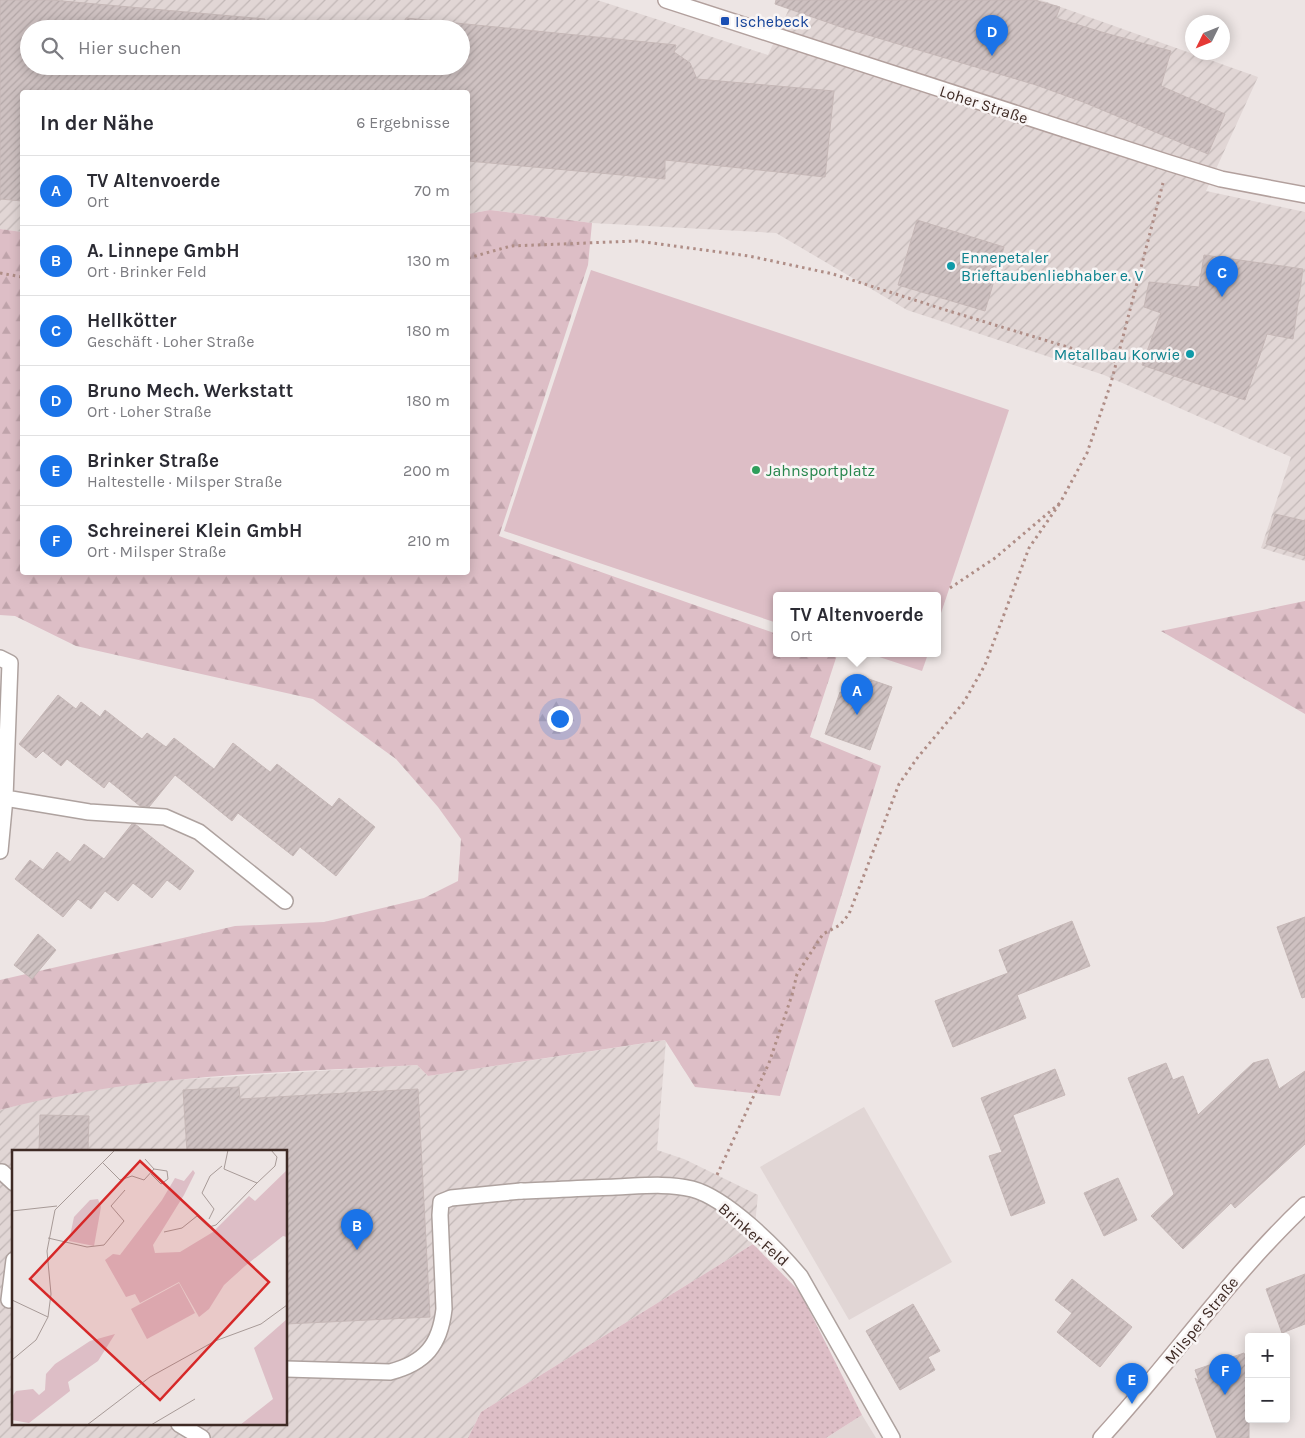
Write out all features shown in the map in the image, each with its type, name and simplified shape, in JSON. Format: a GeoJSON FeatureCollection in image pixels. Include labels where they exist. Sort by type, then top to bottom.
{"type":"FeatureCollection","features":[{"type":"Feature","properties":{"kind":"street","name":"Loher Straße"},"geometry":{"type":"LineString","coordinates":[[666,0],[725,21],[1221,179],[1305,195]]}},
{"type":"Feature","properties":{"kind":"street"},"geometry":{"type":"LineString","coordinates":[[0,658],[10,663],[5,798],[0,852]]}},
{"type":"Feature","properties":{"kind":"street"},"geometry":{"type":"LineString","coordinates":[[5,798],[89,812],[165,817],[199,832],[285,901]]}},
{"type":"Feature","properties":{"kind":"street"},"geometry":{"type":"LineString","coordinates":[[0,1172],[12,1181]]}},
{"type":"Feature","properties":{"kind":"street","name":"Brinker Feld"},"geometry":{"type":"LineString","coordinates":[[288,1368],[390,1372],[404,1368],[424,1357],[436,1341],[443,1321],[440,1215],[442,1202],[451,1198],[522,1191],[655,1185],[692,1189],[718,1201],[749,1225],[781,1253],[800,1276],[892,1438]]}},
{"type":"Feature","properties":{"kind":"street","name":"Milsper Straße"},"geometry":{"type":"LineString","coordinates":[[1101,1438],[1149,1383],[1234,1279],[1305,1205]]}},
{"type":"Feature","properties":{"kind":"street"},"geometry":{"type":"LineString","coordinates":[[8,1300],[12,1273]]}},
{"type":"Feature","properties":{"kind":"street"},"geometry":{"type":"LineString","coordinates":[[182,1426],[202,1438]]}},
{"type":"Feature","properties":{"kind":"path"},"geometry":{"type":"LineString","coordinates":[[707,1196],[769,1063],[792,995],[797,974],[824,934],[840,925],[849,914],[899,784],[918,757],[964,702],[985,665],[1028,548],[1060,503],[1087,453],[1117,362],[1149,233],[1169,163]]}},
{"type":"Feature","properties":{"kind":"path"},"geometry":{"type":"LineString","coordinates":[[470,257],[510,246],[637,241],[749,256],[833,274],[1117,362]]}},
{"type":"Feature","properties":{"kind":"path"},"geometry":{"type":"LineString","coordinates":[[0,273],[20,277]]}},
{"type":"Feature","properties":{"kind":"path"},"geometry":{"type":"LineString","coordinates":[[950,588],[995,558],[1060,503]]}},
{"type":"Feature","properties":{"kind":"shaded area"},"geometry":{"type":"Polygon","coordinates":[[[0,0],[597,0],[768,55],[793,0],[1041,0],[1185,51],[1185,60],[1210,60],[1258,77],[1206,191],[1305,212],[1305,561],[1261,548],[1291,457],[1104,375],[907,310],[776,233],[592,223],[490,210],[470,214],[470,90],[20,90],[20,232],[0,229],[0,0]]]}},
{"type":"Feature","properties":{"kind":"shaded area"},"geometry":{"type":"Polygon","coordinates":[[[666,1040],[657,1150],[684,1159],[758,1195],[753,1244],[481,1412],[468,1438],[0,1438],[0,1110],[30,1102],[107,1087],[173,1080],[417,1065],[428,1076],[666,1040]]]}},
{"type":"Feature","properties":{"kind":"shaded area"},"geometry":{"type":"Polygon","coordinates":[[[864,1107],[952,1262],[849,1320],[760,1167],[864,1107]]]}},
{"type":"Feature","properties":{"kind":"shaded area"},"geometry":{"type":"Polygon","coordinates":[[[862,1415],[876,1438],[826,1438],[862,1415]]]}},
{"type":"Feature","properties":{"kind":"green space"},"geometry":{"type":"Polygon","coordinates":[[[490,210],[592,223],[588,265],[499,536],[773,633],[773,657],[836,657],[810,737],[881,766],[780,1096],[695,1087],[665,1040],[428,1076],[417,1065],[260,1073],[155,1082],[51,1098],[0,1110],[0,980],[235,926],[324,922],[424,898],[458,881],[461,839],[438,807],[396,759],[313,699],[76,646],[15,616],[0,615],[0,229],[20,232],[20,575],[470,575],[470,214],[490,210]]]}},
{"type":"Feature","properties":{"kind":"green space","name":"Jahnsportplatz"},"geometry":{"type":"Polygon","coordinates":[[[591,270],[1009,410],[941,613],[941,592],[773,592],[773,622],[504,531],[591,270]]]}},
{"type":"Feature","properties":{"kind":"green space"},"geometry":{"type":"Polygon","coordinates":[[[1305,601],[1305,714],[1161,631],[1305,601]]]}},
{"type":"Feature","properties":{"kind":"green space"},"geometry":{"type":"Polygon","coordinates":[[[879,657],[927,657],[922,671],[879,657]]]}},
{"type":"Feature","properties":{"kind":"green space"},"geometry":{"type":"Polygon","coordinates":[[[753,1244],[800,1292],[862,1415],[826,1438],[468,1438],[481,1412],[753,1244]]]}},
{"type":"Feature","properties":{"kind":"building"},"geometry":{"type":"Polygon","coordinates":[[[0,0],[51,0],[265,19],[20,20],[20,75],[470,75],[470,24],[676,45],[674,52],[690,63],[697,79],[834,91],[825,177],[665,160],[665,179],[470,161],[470,90],[20,90],[20,201],[0,199],[0,0]]]}},
{"type":"Feature","properties":{"kind":"building"},"geometry":{"type":"Polygon","coordinates":[[[776,0],[1034,0],[1060,7],[1056,18],[1171,51],[1161,86],[1225,114],[1208,154],[1083,102],[1036,85],[841,27],[775,4],[776,0]]]}},
{"type":"Feature","properties":{"kind":"building"},"geometry":{"type":"Polygon","coordinates":[[[406,18],[426,20],[406,20],[406,18]]]}},
{"type":"Feature","properties":{"kind":"building","name":"Ennepetaler Brieftaubenliebhaber e. V"},"geometry":{"type":"Polygon","coordinates":[[[917,220],[1004,247],[985,311],[898,285],[917,220]]]}},
{"type":"Feature","properties":{"kind":"building"},"geometry":{"type":"Polygon","coordinates":[[[1204,255],[1303,269],[1293,339],[1267,334],[1245,400],[1142,365],[1161,313],[1144,307],[1149,282],[1199,287],[1204,255]]]}},
{"type":"Feature","properties":{"kind":"building"},"geometry":{"type":"Polygon","coordinates":[[[1275,514],[1305,521],[1305,556],[1266,544],[1275,514]]]}},
{"type":"Feature","properties":{"kind":"building"},"geometry":{"type":"Polygon","coordinates":[[[860,676],[892,687],[870,750],[825,734],[840,692],[853,696],[860,676]]]}},
{"type":"Feature","properties":{"kind":"building"},"geometry":{"type":"Polygon","coordinates":[[[58,695],[76,709],[81,702],[100,717],[105,710],[142,739],[147,733],[166,747],[174,738],[214,769],[233,743],[270,772],[277,764],[332,807],[339,798],[375,827],[336,876],[300,847],[293,856],[238,813],[232,821],[175,775],[149,807],[140,806],[109,781],[104,788],[67,759],[61,766],[43,751],[36,758],[19,744],[58,695]]]}},
{"type":"Feature","properties":{"kind":"building"},"geometry":{"type":"Polygon","coordinates":[[[132,824],[135,824],[194,871],[180,890],[167,880],[152,898],[133,883],[118,901],[105,891],[91,909],[78,899],[63,917],[15,879],[30,860],[43,870],[57,852],[70,862],[84,844],[104,859],[132,824]]]}},
{"type":"Feature","properties":{"kind":"building"},"geometry":{"type":"Polygon","coordinates":[[[1305,917],[1305,997],[1302,998],[1277,927],[1305,917]]]}},
{"type":"Feature","properties":{"kind":"building"},"geometry":{"type":"Polygon","coordinates":[[[1072,921],[1090,966],[1017,995],[1026,1018],[953,1047],[935,1001],[1008,973],[999,950],[1072,921]]]}},
{"type":"Feature","properties":{"kind":"building"},"geometry":{"type":"Polygon","coordinates":[[[38,934],[56,950],[32,979],[14,965],[38,934]]]}},
{"type":"Feature","properties":{"kind":"building"},"geometry":{"type":"Polygon","coordinates":[[[1268,1059],[1279,1089],[1305,1071],[1305,1144],[1235,1208],[1231,1203],[1183,1249],[1151,1216],[1174,1194],[1128,1078],[1166,1063],[1173,1080],[1183,1076],[1198,1115],[1253,1063],[1268,1059]]]}},
{"type":"Feature","properties":{"kind":"building"},"geometry":{"type":"Polygon","coordinates":[[[1055,1069],[1065,1095],[1013,1115],[1045,1203],[1011,1216],[989,1156],[1002,1152],[981,1098],[1055,1069]]]}},
{"type":"Feature","properties":{"kind":"building"},"geometry":{"type":"Polygon","coordinates":[[[239,1087],[240,1099],[418,1089],[430,1317],[288,1324],[288,1150],[187,1150],[183,1090],[239,1087]]]}},
{"type":"Feature","properties":{"kind":"building"},"geometry":{"type":"Polygon","coordinates":[[[40,1115],[89,1116],[88,1150],[39,1150],[40,1115]]]}},
{"type":"Feature","properties":{"kind":"building"},"geometry":{"type":"Polygon","coordinates":[[[1118,1178],[1137,1220],[1104,1236],[1084,1193],[1118,1178]]]}},
{"type":"Feature","properties":{"kind":"building"},"geometry":{"type":"Polygon","coordinates":[[[1305,1274],[1305,1324],[1282,1333],[1266,1289],[1305,1274]]]}},
{"type":"Feature","properties":{"kind":"building"},"geometry":{"type":"Polygon","coordinates":[[[1072,1279],[1132,1327],[1100,1367],[1057,1332],[1072,1313],[1055,1300],[1072,1279]]]}},
{"type":"Feature","properties":{"kind":"building"},"geometry":{"type":"Polygon","coordinates":[[[913,1304],[940,1351],[928,1357],[935,1370],[900,1390],[866,1331],[913,1304]]]}},
{"type":"Feature","properties":{"kind":"building"},"geometry":{"type":"Polygon","coordinates":[[[1244,1353],[1245,1423],[1249,1423],[1249,1438],[1217,1438],[1195,1378],[1199,1381],[1195,1370],[1244,1353]]]}},
{"type":"Feature","properties":{"kind":"place","name":"Ischebeck"},"geometry":{"type":"Point","coordinates":[725,21]}},
{"type":"Feature","properties":{"kind":"place","name":"Bruno Mech. Werkstatt"},"geometry":{"type":"Point","coordinates":[992,56]}},
{"type":"Feature","properties":{"kind":"place","name":"Ennepetaler Brieftaubenliebhaber e. V"},"geometry":{"type":"Point","coordinates":[951,266]}},
{"type":"Feature","properties":{"kind":"place","name":"Hellkötter"},"geometry":{"type":"Point","coordinates":[1222,297]}},
{"type":"Feature","properties":{"kind":"place","name":"Metallbau Korwie"},"geometry":{"type":"Point","coordinates":[1190,354]}},
{"type":"Feature","properties":{"kind":"place","name":"Jahnsportplatz"},"geometry":{"type":"Point","coordinates":[756,470]}},
{"type":"Feature","properties":{"kind":"place","name":"TV Altenvoerde"},"geometry":{"type":"Point","coordinates":[857,715]}},
{"type":"Feature","properties":{"kind":"place","name":"A. Linnepe GmbH"},"geometry":{"type":"Point","coordinates":[357,1250]}},
{"type":"Feature","properties":{"kind":"place","name":"Schreinerei Klein GmbH"},"geometry":{"type":"Point","coordinates":[1225,1395]}},
{"type":"Feature","properties":{"kind":"place","name":"Brinker Straße"},"geometry":{"type":"Point","coordinates":[1132,1404]}}]}
